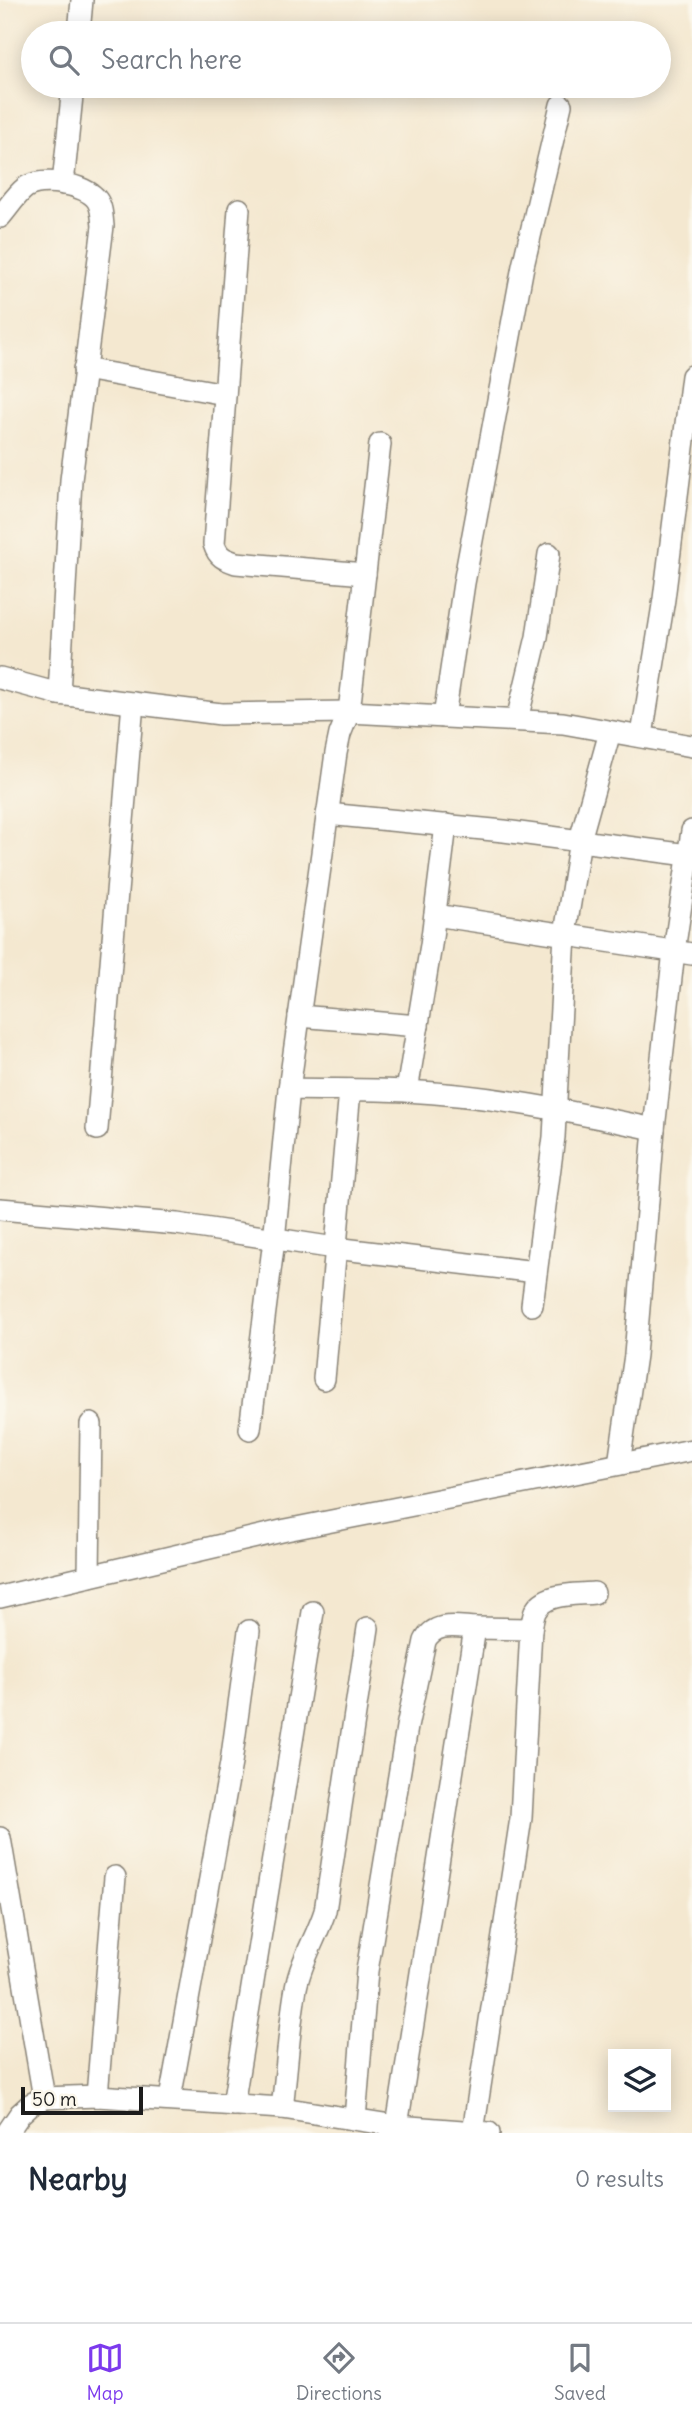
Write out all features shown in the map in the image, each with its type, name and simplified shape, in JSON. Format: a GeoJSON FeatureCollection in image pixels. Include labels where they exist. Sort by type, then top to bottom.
{"type":"FeatureCollection","features":[{"type":"Feature","properties":{"kind":"street"},"geometry":{"type":"LineString","coordinates":[[80,21],[82,0]]}},
{"type":"Feature","properties":{"kind":"street"},"geometry":{"type":"LineString","coordinates":[[64,184],[72,98]]}},
{"type":"Feature","properties":{"kind":"street"},"geometry":{"type":"LineString","coordinates":[[444,717],[464,583],[523,266],[561,104]]}},
{"type":"Feature","properties":{"kind":"street"},"geometry":{"type":"LineString","coordinates":[[0,217],[26,187],[51,181],[78,187],[96,197],[102,210],[103,226],[71,480],[60,694]]}},
{"type":"Feature","properties":{"kind":"street"},"geometry":{"type":"LineString","coordinates":[[239,209],[214,544],[216,553],[236,563],[365,574]]}},
{"type":"Feature","properties":{"kind":"street"},"geometry":{"type":"LineString","coordinates":[[84,369],[225,394]]}},
{"type":"Feature","properties":{"kind":"street"},"geometry":{"type":"LineString","coordinates":[[642,736],[664,599],[692,376]]}},
{"type":"Feature","properties":{"kind":"street"},"geometry":{"type":"LineString","coordinates":[[250,1429],[274,1240],[289,1089],[327,814],[340,734],[349,712],[380,444]]}},
{"type":"Feature","properties":{"kind":"street"},"geometry":{"type":"LineString","coordinates":[[517,720],[537,637],[549,554]]}},
{"type":"Feature","properties":{"kind":"street"},"geometry":{"type":"LineString","coordinates":[[0,678],[60,694],[221,714],[349,712],[562,723],[692,746]]}},
{"type":"Feature","properties":{"kind":"street"},"geometry":{"type":"LineString","coordinates":[[97,1129],[133,703]]}},
{"type":"Feature","properties":{"kind":"street"},"geometry":{"type":"LineString","coordinates":[[532,1305],[557,1109],[565,934],[580,840],[610,732]]}},
{"type":"Feature","properties":{"kind":"street"},"geometry":{"type":"LineString","coordinates":[[327,814],[580,840],[688,855]]}},
{"type":"Feature","properties":{"kind":"street"},"geometry":{"type":"LineString","coordinates":[[407,1091],[435,915],[446,825]]}},
{"type":"Feature","properties":{"kind":"street"},"geometry":{"type":"LineString","coordinates":[[619,1464],[635,1355],[654,1129],[683,953],[688,855],[692,831]]}},
{"type":"Feature","properties":{"kind":"street"},"geometry":{"type":"LineString","coordinates":[[435,915],[683,953]]}},
{"type":"Feature","properties":{"kind":"street"},"geometry":{"type":"LineString","coordinates":[[299,1016],[418,1026]]}},
{"type":"Feature","properties":{"kind":"street"},"geometry":{"type":"LineString","coordinates":[[289,1089],[407,1091],[557,1109],[654,1129]]}},
{"type":"Feature","properties":{"kind":"street"},"geometry":{"type":"LineString","coordinates":[[324,1379],[350,1090]]}},
{"type":"Feature","properties":{"kind":"street"},"geometry":{"type":"LineString","coordinates":[[0,1209],[177,1224],[274,1240],[536,1272]]}},
{"type":"Feature","properties":{"kind":"street"},"geometry":{"type":"LineString","coordinates":[[89,1576],[91,1424]]}},
{"type":"Feature","properties":{"kind":"street"},"geometry":{"type":"LineString","coordinates":[[0,1597],[286,1530],[692,1450]]}},
{"type":"Feature","properties":{"kind":"street"},"geometry":{"type":"LineString","coordinates":[[473,2132],[521,1818],[531,1629],[535,1611],[545,1601],[561,1596],[594,1593]]}},
{"type":"Feature","properties":{"kind":"street"},"geometry":{"type":"LineString","coordinates":[[233,2105],[313,1612]]}},
{"type":"Feature","properties":{"kind":"street"},"geometry":{"type":"LineString","coordinates":[[355,2119],[367,1971],[407,1727],[425,1641],[433,1630],[443,1626],[531,1629]]}},
{"type":"Feature","properties":{"kind":"street"},"geometry":{"type":"LineString","coordinates":[[282,2108],[296,1987],[304,1959],[319,1931],[325,1911],[368,1628]]}},
{"type":"Feature","properties":{"kind":"street"},"geometry":{"type":"LineString","coordinates":[[397,2126],[475,1629]]}},
{"type":"Feature","properties":{"kind":"street"},"geometry":{"type":"LineString","coordinates":[[170,2099],[231,1763],[249,1631]]}},
{"type":"Feature","properties":{"kind":"street"},"geometry":{"type":"LineString","coordinates":[[0,1838],[44,2098]]}},
{"type":"Feature","properties":{"kind":"street"},"geometry":{"type":"LineString","coordinates":[[97,2096],[115,1877]]}},
{"type":"Feature","properties":{"kind":"street"},"geometry":{"type":"LineString","coordinates":[[7,2133],[20,2114],[44,2098],[97,2096],[282,2108],[397,2126],[489,2133]]}}]}
